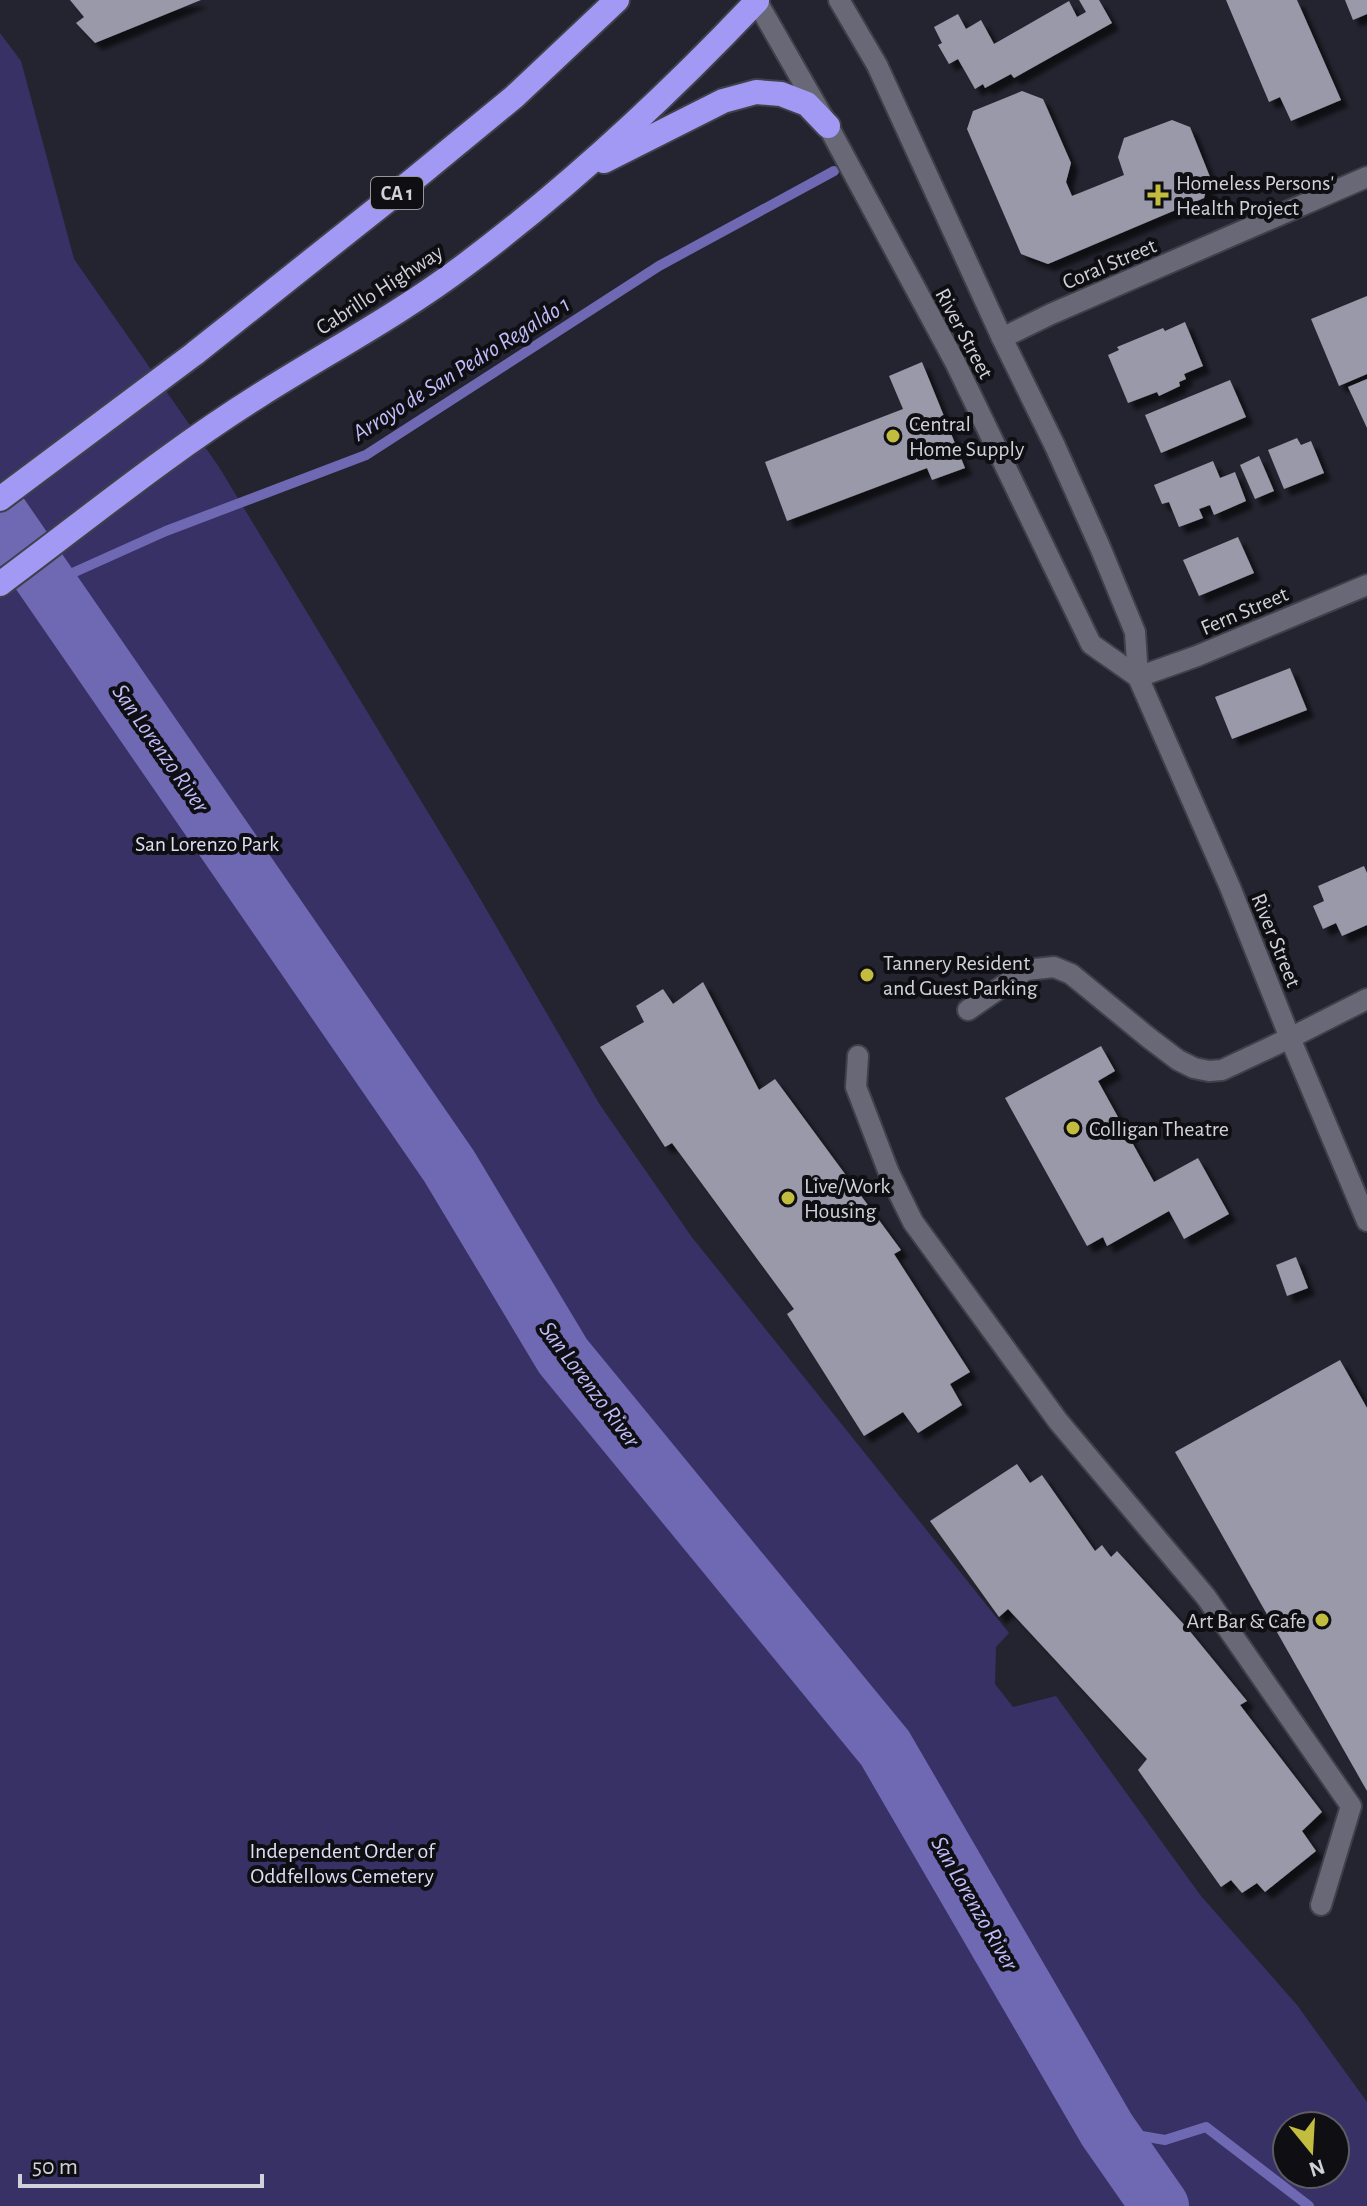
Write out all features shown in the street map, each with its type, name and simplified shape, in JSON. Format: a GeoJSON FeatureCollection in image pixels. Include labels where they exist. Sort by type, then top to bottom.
{"type":"FeatureCollection","features":[{"type":"Feature","properties":{"kind":"highway","name":"CA 1"},"geometry":{"type":"LineString","coordinates":[[0,499],[154,385],[469,135],[617,0]]}},
{"type":"Feature","properties":{"kind":"highway","name":"Cabrillo Highway"},"geometry":{"type":"LineString","coordinates":[[0,584],[196,437],[465,265],[573,176],[652,105],[756,1]]}},
{"type":"Feature","properties":{"kind":"highway"},"geometry":{"type":"LineString","coordinates":[[573,176],[723,101],[756,92],[781,94],[807,104],[828,126]]}},
{"type":"Feature","properties":{"kind":"main road","name":"River Street"},"geometry":{"type":"LineString","coordinates":[[839,0],[877,65],[1055,446],[1135,632],[1138,677],[1230,887],[1367,1221]]}},
{"type":"Feature","properties":{"kind":"main road","name":"River Street"},"geometry":{"type":"LineString","coordinates":[[756,1],[828,126],[955,362],[1091,644],[1138,677]]}},
{"type":"Feature","properties":{"kind":"main road","name":"Coral Street"},"geometry":{"type":"LineString","coordinates":[[1002,338],[1367,177]]}},
{"type":"Feature","properties":{"kind":"main road","name":"Fern Street"},"geometry":{"type":"LineString","coordinates":[[1138,677],[1197,656],[1367,585]]}},
{"type":"Feature","properties":{"kind":"main road"},"geometry":{"type":"LineString","coordinates":[[968,1010],[1026,970],[1054,967],[1071,974],[1178,1060],[1209,1071],[1222,1070],[1367,999]]}},
{"type":"Feature","properties":{"kind":"main road"},"geometry":{"type":"LineString","coordinates":[[858,1056],[856,1087],[889,1173],[913,1222],[1058,1421],[1206,1597],[1351,1806],[1321,1905]]}},
{"type":"Feature","properties":{"kind":"green space"},"geometry":{"type":"Polygon","coordinates":[[[0,33],[21,61],[74,259],[219,467],[478,895],[600,1105],[691,1236],[1009,1633],[996,1647],[995,1684],[1013,1707],[1056,1696],[1201,1896],[1297,2005],[1367,2102],[1367,2206],[0,2206],[0,33]]]}},
{"type":"Feature","properties":{"kind":"building"},"geometry":{"type":"Polygon","coordinates":[[[70,0],[201,0],[95,43],[76,23],[84,17],[70,0]]]}},
{"type":"Feature","properties":{"kind":"building"},"geometry":{"type":"Polygon","coordinates":[[[1079,0],[1099,0],[1112,23],[1014,78],[1011,74],[985,88],[983,84],[975,89],[958,59],[949,64],[938,45],[942,43],[934,27],[958,14],[966,29],[981,20],[994,44],[1069,1],[1077,17],[1086,12],[1079,0]]]}},
{"type":"Feature","properties":{"kind":"building"},"geometry":{"type":"Polygon","coordinates":[[[1226,0],[1297,0],[1341,100],[1291,121],[1280,97],[1269,102],[1226,0]]]}},
{"type":"Feature","properties":{"kind":"building"},"geometry":{"type":"Polygon","coordinates":[[[1345,0],[1367,0],[1367,14],[1353,20],[1345,0]]]}},
{"type":"Feature","properties":{"kind":"building"},"geometry":{"type":"Polygon","coordinates":[[[1022,91],[1043,99],[1071,163],[1066,182],[1072,196],[1124,175],[1118,157],[1124,138],[1172,120],[1190,127],[1210,177],[1204,198],[1048,264],[1021,254],[967,129],[973,111],[1022,91]]]}},
{"type":"Feature","properties":{"kind":"building"},"geometry":{"type":"Polygon","coordinates":[[[1367,296],[1367,374],[1339,386],[1311,319],[1367,296]]]}},
{"type":"Feature","properties":{"kind":"building"},"geometry":{"type":"Polygon","coordinates":[[[1185,322],[1203,366],[1184,374],[1186,379],[1179,382],[1180,386],[1159,396],[1157,392],[1128,403],[1108,355],[1119,350],[1117,347],[1185,322]]]}},
{"type":"Feature","properties":{"kind":"building","name":"Central Home Supply"},"geometry":{"type":"Polygon","coordinates":[[[922,362],[965,468],[932,480],[927,468],[787,521],[765,462],[903,409],[889,376],[922,362]]]}},
{"type":"Feature","properties":{"kind":"building"},"geometry":{"type":"Polygon","coordinates":[[[1367,379],[1367,428],[1348,387],[1367,379]]]}},
{"type":"Feature","properties":{"kind":"building"},"geometry":{"type":"Polygon","coordinates":[[[1230,380],[1246,417],[1161,453],[1145,415],[1230,380]]]}},
{"type":"Feature","properties":{"kind":"building"},"geometry":{"type":"Polygon","coordinates":[[[1297,438],[1301,445],[1311,441],[1324,473],[1284,489],[1268,450],[1297,438]]]}},
{"type":"Feature","properties":{"kind":"building"},"geometry":{"type":"Polygon","coordinates":[[[1259,456],[1274,491],[1255,499],[1240,465],[1259,456]]]}},
{"type":"Feature","properties":{"kind":"building"},"geometry":{"type":"Polygon","coordinates":[[[1213,461],[1220,478],[1235,472],[1246,501],[1214,515],[1210,505],[1199,509],[1203,518],[1179,527],[1169,502],[1162,504],[1154,485],[1213,461]]]}},
{"type":"Feature","properties":{"kind":"building"},"geometry":{"type":"Polygon","coordinates":[[[1238,537],[1254,573],[1199,596],[1183,560],[1238,537]]]}},
{"type":"Feature","properties":{"kind":"building"},"geometry":{"type":"Polygon","coordinates":[[[1290,668],[1307,710],[1232,739],[1215,697],[1290,668]]]}},
{"type":"Feature","properties":{"kind":"building"},"geometry":{"type":"Polygon","coordinates":[[[1364,866],[1367,873],[1367,925],[1342,936],[1336,923],[1323,929],[1313,906],[1324,901],[1318,886],[1364,866]]]}},
{"type":"Feature","properties":{"kind":"building","name":"Live/Work Housing"},"geometry":{"type":"Polygon","coordinates":[[[703,982],[759,1090],[775,1079],[901,1250],[894,1254],[970,1372],[950,1384],[962,1405],[918,1433],[903,1412],[864,1436],[787,1314],[794,1309],[672,1143],[665,1147],[600,1047],[644,1022],[636,1006],[663,989],[673,1004],[703,982]]]}},
{"type":"Feature","properties":{"kind":"building","name":"Colligan Theatre"},"geometry":{"type":"Polygon","coordinates":[[[1101,1046],[1115,1071],[1098,1081],[1154,1182],[1198,1158],[1229,1214],[1184,1239],[1169,1211],[1107,1246],[1103,1237],[1087,1246],[1005,1098],[1101,1046]]]}},
{"type":"Feature","properties":{"kind":"building"},"geometry":{"type":"Polygon","coordinates":[[[1296,1257],[1308,1288],[1287,1296],[1276,1265],[1296,1257]]]}},
{"type":"Feature","properties":{"kind":"building"},"geometry":{"type":"Polygon","coordinates":[[[1340,1360],[1367,1408],[1367,1791],[1175,1452],[1340,1360]]]}},
{"type":"Feature","properties":{"kind":"building"},"geometry":{"type":"Polygon","coordinates":[[[1017,1464],[1030,1483],[1042,1475],[1095,1551],[1102,1545],[1111,1557],[1117,1551],[1188,1629],[1247,1701],[1240,1705],[1322,1812],[1302,1831],[1316,1851],[1265,1892],[1257,1883],[1242,1893],[1231,1880],[1221,1887],[1138,1770],[1147,1759],[1008,1609],[999,1617],[930,1521],[1017,1464]]]}},
{"type":"Feature","properties":{"kind":"waterway","name":"Arroyo de San Pedro Regaldo 1"},"geometry":{"type":"LineString","coordinates":[[48,584],[166,531],[366,455],[659,266],[834,171]]}},
{"type":"Feature","properties":{"kind":"waterway","name":"San Lorenzo River"},"geometry":{"type":"LineString","coordinates":[[0,515],[449,1166],[563,1356],[885,1748],[1107,2130],[1160,2206]]}},
{"type":"Feature","properties":{"kind":"waterway"},"geometry":{"type":"LineString","coordinates":[[1107,2130],[1165,2140],[1206,2127],[1309,2206]]}},
{"type":"Feature","properties":{"kind":"place","name":"Homeless Persons' Health Project"},"geometry":{"type":"Point","coordinates":[1158,195]}},
{"type":"Feature","properties":{"kind":"place","name":"Central Home Supply"},"geometry":{"type":"Point","coordinates":[893,436]}},
{"type":"Feature","properties":{"kind":"place","name":"Tannery Resident and Guest Parking"},"geometry":{"type":"Point","coordinates":[867,975]}},
{"type":"Feature","properties":{"kind":"place","name":"Colligan Theatre"},"geometry":{"type":"Point","coordinates":[1073,1128]}},
{"type":"Feature","properties":{"kind":"place","name":"Live/Work Housing"},"geometry":{"type":"Point","coordinates":[788,1198]}},
{"type":"Feature","properties":{"kind":"place","name":"Art Bar & Cafe"},"geometry":{"type":"Point","coordinates":[1322,1620]}},
{"type":"Feature","properties":{"kind":"park label","name":"San Lorenzo Park"},"geometry":{"type":"Point","coordinates":[207,843]}},
{"type":"Feature","properties":{"kind":"park label","name":"Independent Order of Oddfellows Cemetery"},"geometry":{"type":"Point","coordinates":[342,1862]}}]}
